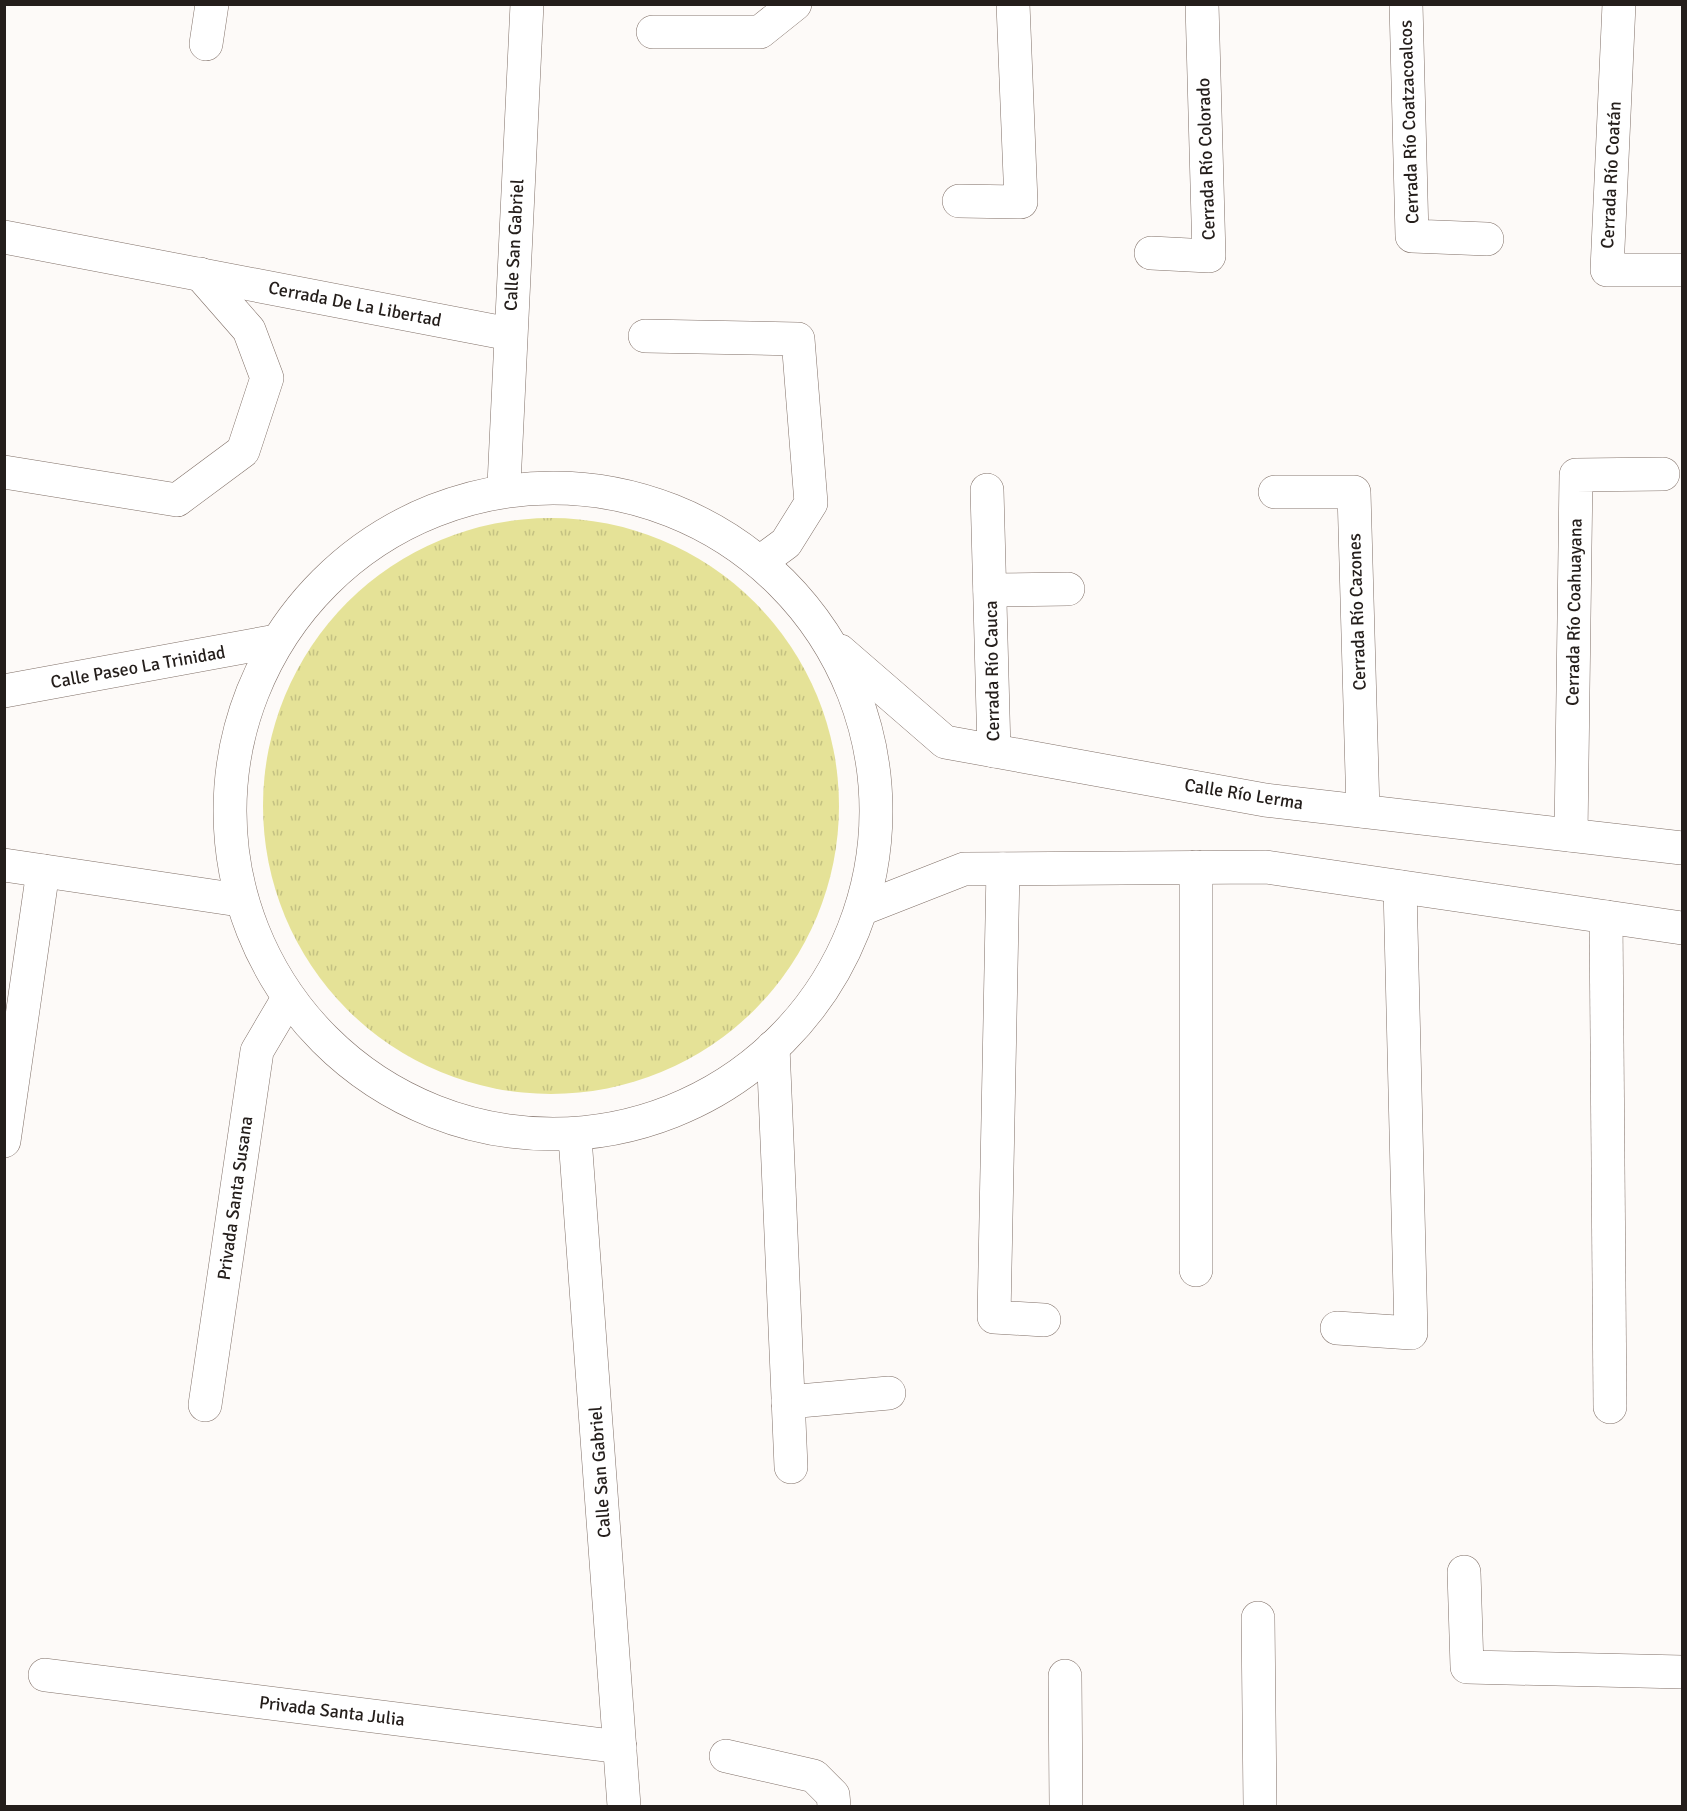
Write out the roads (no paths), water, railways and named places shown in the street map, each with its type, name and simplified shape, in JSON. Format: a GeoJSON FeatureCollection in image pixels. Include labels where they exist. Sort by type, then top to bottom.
{"type":"FeatureCollection","features":[{"type":"Feature","properties":{"kind":"street"},"geometry":{"type":"LineString","coordinates":[[206,44],[212,4]]}},
{"type":"Feature","properties":{"kind":"street","name":"Calle San Gabriel"},"geometry":{"type":"LineString","coordinates":[[504,485],[527,4]]}},
{"type":"Feature","properties":{"kind":"street"},"geometry":{"type":"LineString","coordinates":[[653,32],[760,32],[795,4]]}},
{"type":"Feature","properties":{"kind":"street"},"geometry":{"type":"LineString","coordinates":[[959,201],[1021,202],[1013,4]]}},
{"type":"Feature","properties":{"kind":"street","name":"Cerrada Río Colorado"},"geometry":{"type":"LineString","coordinates":[[1151,253],[1209,256],[1202,4]]}},
{"type":"Feature","properties":{"kind":"street","name":"Cerrada Río Coatzacoalcos"},"geometry":{"type":"LineString","coordinates":[[1406,4],[1412,236],[1487,238]]}},
{"type":"Feature","properties":{"kind":"street","name":"Cerrada Río Coatán"},"geometry":{"type":"LineString","coordinates":[[1619,4],[1607,270],[1683,270]]}},
{"type":"Feature","properties":{"kind":"street","name":"Cerrada De La Libertad"},"geometry":{"type":"LineString","coordinates":[[4,237],[510,333]]}},
{"type":"Feature","properties":{"kind":"street"},"geometry":{"type":"LineString","coordinates":[[4,472],[177,500],[243,451],[267,378],[249,330],[200,274]]}},
{"type":"Feature","properties":{"kind":"street"},"geometry":{"type":"LineString","coordinates":[[645,336],[798,339],[811,503],[786,543],[763,560]]}},
{"type":"Feature","properties":{"kind":"street","name":"Cerrada Río Coahuayana"},"geometry":{"type":"LineString","coordinates":[[1571,835],[1576,476],[1663,474]]}},
{"type":"Feature","properties":{"kind":"street"},"geometry":{"type":"LineString","coordinates":[[504,485],[623,491],[763,560],[840,651],[879,777],[867,907],[804,1022],[702,1104],[575,1138],[466,1126],[366,1079],[288,1000],[240,900],[229,768],[271,642],[370,537],[504,485]]}},
{"type":"Feature","properties":{"kind":"street","name":"Cerrada Río Cauca"},"geometry":{"type":"LineString","coordinates":[[987,490],[994,751]]}},
{"type":"Feature","properties":{"kind":"street","name":"Cerrada Río Cazones"},"geometry":{"type":"LineString","coordinates":[[1275,492],[1354,492],[1364,811]]}},
{"type":"Feature","properties":{"kind":"street","name":"Cerrada Río Cauca"},"geometry":{"type":"LineString","coordinates":[[990,590],[1068,589]]}},
{"type":"Feature","properties":{"kind":"street","name":"Calle Paseo La Trinidad"},"geometry":{"type":"LineString","coordinates":[[4,691],[271,642]]}},
{"type":"Feature","properties":{"kind":"street","name":"Calle Río Lerma"},"geometry":{"type":"LineString","coordinates":[[840,651],[945,742],[1265,800],[1683,848]]}},
{"type":"Feature","properties":{"kind":"street"},"geometry":{"type":"LineString","coordinates":[[4,865],[240,900]]}},
{"type":"Feature","properties":{"kind":"street"},"geometry":{"type":"LineString","coordinates":[[1196,867],[1196,1270]]}},
{"type":"Feature","properties":{"kind":"street"},"geometry":{"type":"LineString","coordinates":[[867,907],[964,869],[1266,867],[1683,928]]}},
{"type":"Feature","properties":{"kind":"street"},"geometry":{"type":"LineString","coordinates":[[1003,869],[994,1317],[1044,1320]]}},
{"type":"Feature","properties":{"kind":"street"},"geometry":{"type":"LineString","coordinates":[[4,1141],[43,871]]}},
{"type":"Feature","properties":{"kind":"street"},"geometry":{"type":"LineString","coordinates":[[1337,1328],[1411,1333],[1400,887]]}},
{"type":"Feature","properties":{"kind":"street"},"geometry":{"type":"LineString","coordinates":[[1606,917],[1610,1407]]}},
{"type":"Feature","properties":{"kind":"street","name":"Privada Santa Susana"},"geometry":{"type":"LineString","coordinates":[[205,1405],[257,1051],[288,1000]]}},
{"type":"Feature","properties":{"kind":"street"},"geometry":{"type":"LineString","coordinates":[[773,1047],[791,1467]]}},
{"type":"Feature","properties":{"kind":"street","name":"Calle San Gabriel"},"geometry":{"type":"LineString","coordinates":[[575,1138],[624,1806]]}},
{"type":"Feature","properties":{"kind":"street"},"geometry":{"type":"LineString","coordinates":[[788,1402],[889,1393]]}},
{"type":"Feature","properties":{"kind":"street"},"geometry":{"type":"LineString","coordinates":[[1464,1572],[1467,1667],[1683,1672]]}},
{"type":"Feature","properties":{"kind":"street"},"geometry":{"type":"LineString","coordinates":[[1258,1618],[1260,1806]]}},
{"type":"Feature","properties":{"kind":"street","name":"Privada Santa Julia"},"geometry":{"type":"LineString","coordinates":[[45,1675],[620,1747]]}},
{"type":"Feature","properties":{"kind":"street"},"geometry":{"type":"LineString","coordinates":[[1065,1676],[1066,1806]]}},
{"type":"Feature","properties":{"kind":"street"},"geometry":{"type":"LineString","coordinates":[[726,1756],[814,1776],[833,1795],[834,1806]]}}]}
